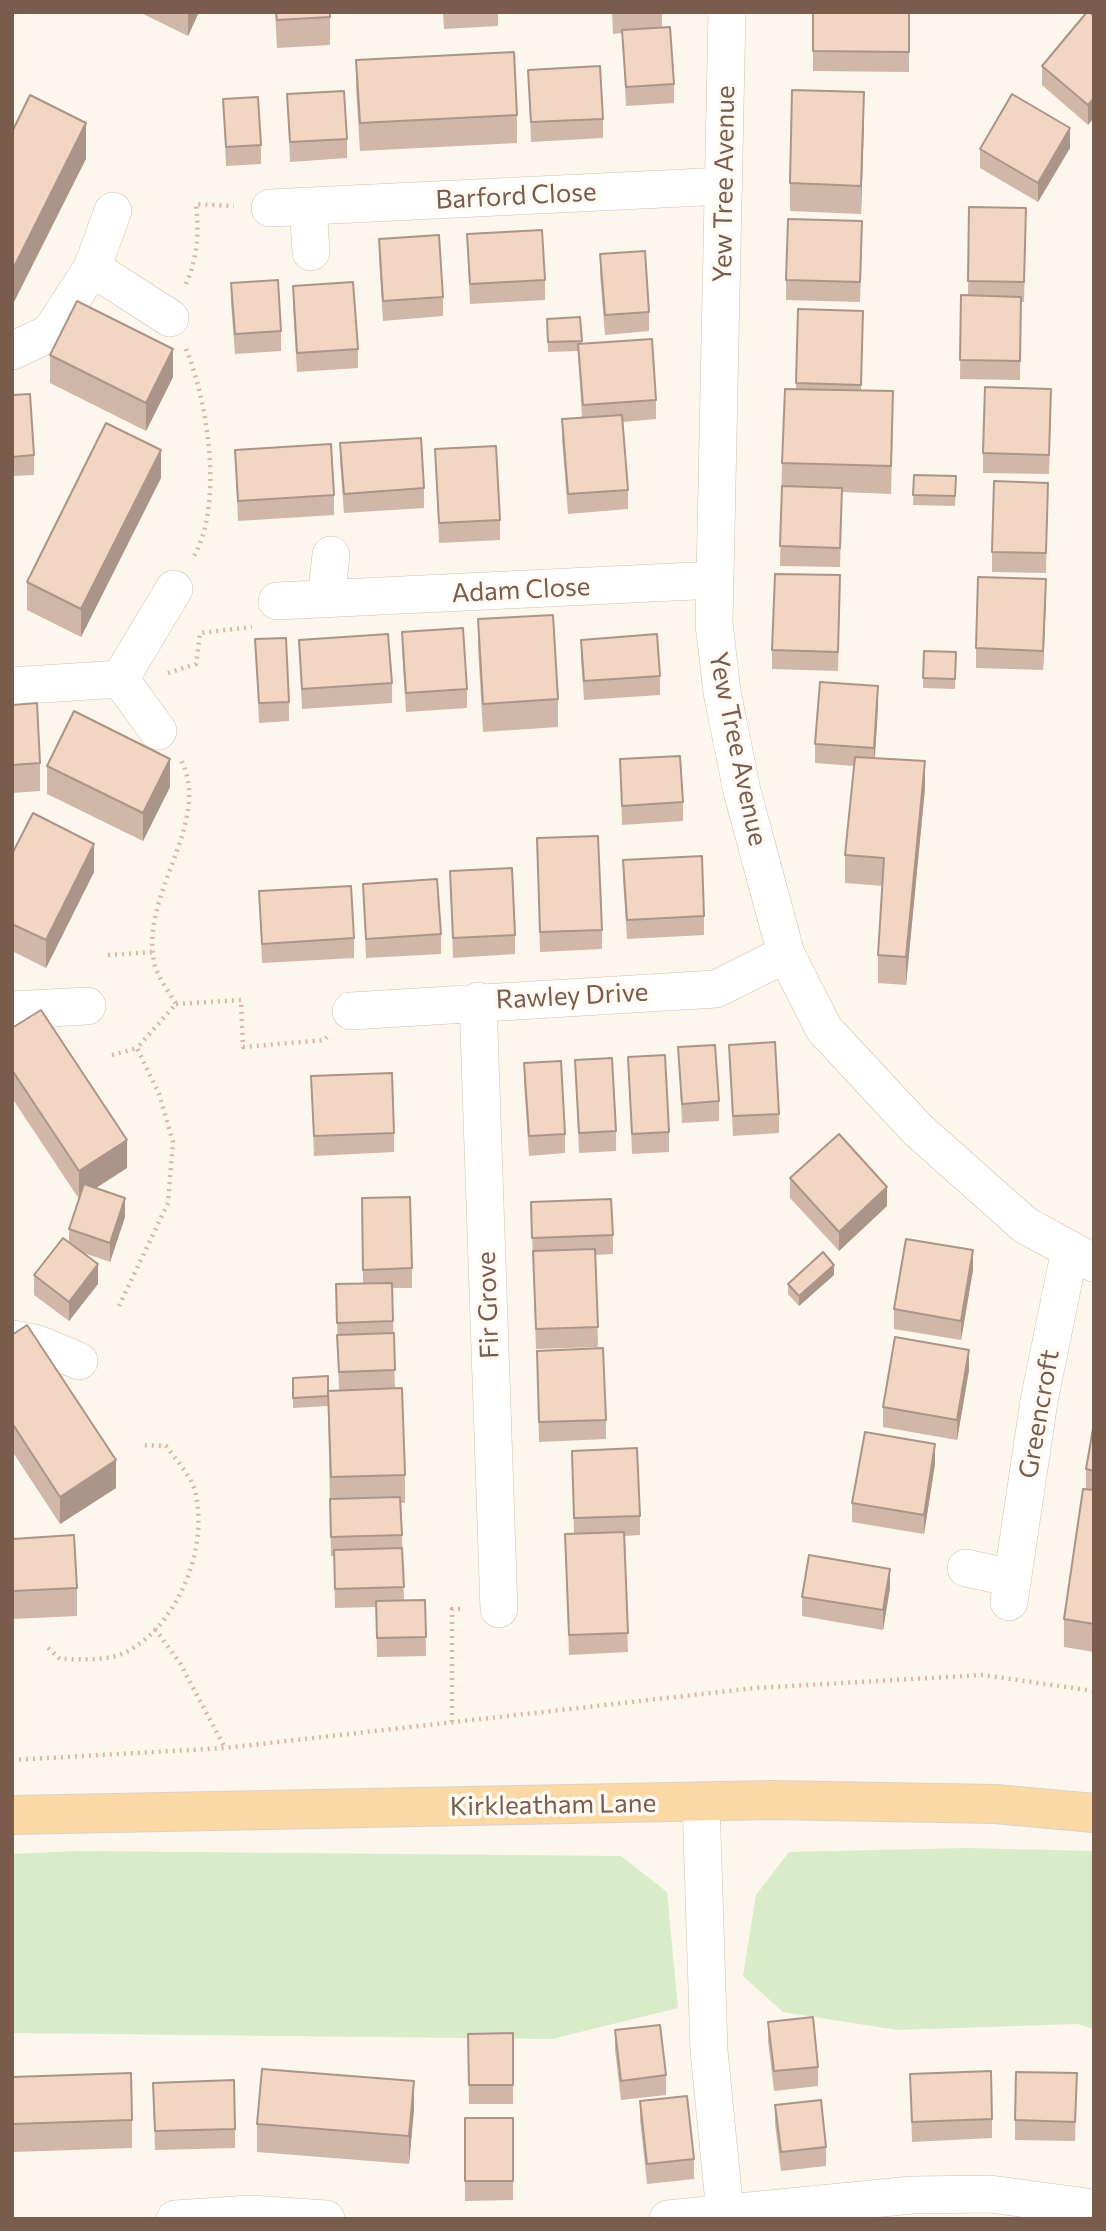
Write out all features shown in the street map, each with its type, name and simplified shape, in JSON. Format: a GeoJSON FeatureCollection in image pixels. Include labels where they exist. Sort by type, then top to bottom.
{"type":"FeatureCollection","features":[{"type":"Feature","properties":{"kind":"main road","name":"Kirkleatham Lane"},"geometry":{"type":"LineString","coordinates":[[12,1815],[701,1802],[995,1804],[1094,1812]]}},
{"type":"Feature","properties":{"kind":"street","name":"Yew Tree Avenue"},"geometry":{"type":"LineString","coordinates":[[727,12],[714,624],[722,692],[742,791],[786,954],[824,1029],[918,1130],[1025,1225],[1082,1257]]}},
{"type":"Feature","properties":{"kind":"street","name":"Barford Close"},"geometry":{"type":"LineString","coordinates":[[270,208],[724,186]]}},
{"type":"Feature","properties":{"kind":"street"},"geometry":{"type":"LineString","coordinates":[[308,206],[311,253]]}},
{"type":"Feature","properties":{"kind":"street"},"geometry":{"type":"LineString","coordinates":[[12,351],[50,333],[92,268],[113,211]]}},
{"type":"Feature","properties":{"kind":"street"},"geometry":{"type":"LineString","coordinates":[[92,268],[170,318]]}},
{"type":"Feature","properties":{"kind":"street"},"geometry":{"type":"LineString","coordinates":[[326,599],[331,555]]}},
{"type":"Feature","properties":{"kind":"street","name":"Adam Close"},"geometry":{"type":"LineString","coordinates":[[277,601],[715,580]]}},
{"type":"Feature","properties":{"kind":"street"},"geometry":{"type":"LineString","coordinates":[[120,679],[174,589]]}},
{"type":"Feature","properties":{"kind":"street"},"geometry":{"type":"LineString","coordinates":[[12,686],[120,679]]}},
{"type":"Feature","properties":{"kind":"street"},"geometry":{"type":"LineString","coordinates":[[120,679],[158,730]]}},
{"type":"Feature","properties":{"kind":"street","name":"Rawley Drive"},"geometry":{"type":"LineString","coordinates":[[351,1010],[716,989],[786,954]]}},
{"type":"Feature","properties":{"kind":"street","name":"Fir Grove"},"geometry":{"type":"LineString","coordinates":[[478,1001],[499,1609]]}},
{"type":"Feature","properties":{"kind":"street"},"geometry":{"type":"LineString","coordinates":[[12,1010],[87,1006]]}},
{"type":"Feature","properties":{"kind":"street","name":"Greencroft"},"geometry":{"type":"LineString","coordinates":[[966,1568],[1010,1590],[1039,1401],[1082,1257]]}},
{"type":"Feature","properties":{"kind":"street"},"geometry":{"type":"LineString","coordinates":[[12,1339],[38,1344],[79,1361]]}},
{"type":"Feature","properties":{"kind":"street"},"geometry":{"type":"LineString","coordinates":[[701,1802],[709,2050],[725,2213]]}},
{"type":"Feature","properties":{"kind":"street"},"geometry":{"type":"LineString","coordinates":[[668,2219],[725,2213],[912,2207],[990,2194],[1094,2208]]}},
{"type":"Feature","properties":{"kind":"street"},"geometry":{"type":"LineString","coordinates":[[175,2219],[251,2216],[326,2219]]}},
{"type":"Feature","properties":{"kind":"path"},"geometry":{"type":"LineString","coordinates":[[174,589],[198,549],[209,502],[209,440],[199,381],[170,318],[194,265],[199,238],[196,204],[270,208]]}},
{"type":"Feature","properties":{"kind":"path"},"geometry":{"type":"LineString","coordinates":[[120,679],[196,664],[200,633],[275,625],[277,601]]}},
{"type":"Feature","properties":{"kind":"path"},"geometry":{"type":"LineString","coordinates":[[158,730],[182,760],[189,797],[181,845],[159,895],[152,938],[156,968],[176,1004]]}},
{"type":"Feature","properties":{"kind":"path"},"geometry":{"type":"LineString","coordinates":[[108,955],[154,952]]}},
{"type":"Feature","properties":{"kind":"path"},"geometry":{"type":"LineString","coordinates":[[112,1055],[137,1048],[176,1004],[241,1000],[243,1047],[324,1040],[351,1010]]}},
{"type":"Feature","properties":{"kind":"path"},"geometry":{"type":"LineString","coordinates":[[118,1306],[168,1203],[173,1142],[159,1094],[137,1048]]}},
{"type":"Feature","properties":{"kind":"path"},"geometry":{"type":"LineString","coordinates":[[48,1648],[60,1659],[109,1658],[129,1651],[155,1629],[178,1597],[194,1556],[197,1520],[194,1489],[166,1446],[141,1445]]}},
{"type":"Feature","properties":{"kind":"path"},"geometry":{"type":"LineString","coordinates":[[452,1722],[453,1609],[499,1609]]}},
{"type":"Feature","properties":{"kind":"path"},"geometry":{"type":"LineString","coordinates":[[155,1629],[180,1663],[225,1748]]}},
{"type":"Feature","properties":{"kind":"path"},"geometry":{"type":"LineString","coordinates":[[12,1760],[225,1748],[755,1688],[983,1675],[1094,1691]]}},
{"type":"Feature","properties":{"kind":"green space"},"geometry":{"type":"Polygon","coordinates":[[[966,1848],[1094,1851],[1094,2029],[1077,2024],[897,2030],[783,2012],[743,1976],[756,1895],[789,1852],[966,1848]]]}},
{"type":"Feature","properties":{"kind":"green space"},"geometry":{"type":"Polygon","coordinates":[[[78,1851],[621,1856],[667,1892],[678,2008],[552,2039],[12,2033],[12,1854],[78,1851]]]}},
{"type":"Feature","properties":{"kind":"building"},"geometry":{"type":"Polygon","coordinates":[[[276,12],[330,12],[330,17],[277,20],[276,12]]]}},
{"type":"Feature","properties":{"kind":"building"},"geometry":{"type":"Polygon","coordinates":[[[813,12],[909,12],[909,52],[813,51],[813,12]]]}},
{"type":"Feature","properties":{"kind":"building"},"geometry":{"type":"Polygon","coordinates":[[[1087,12],[1094,16],[1094,98],[1088,105],[1042,66],[1087,12]]]}},
{"type":"Feature","properties":{"kind":"building"},"geometry":{"type":"Polygon","coordinates":[[[670,27],[674,84],[626,87],[622,30],[670,27]]]}},
{"type":"Feature","properties":{"kind":"building"},"geometry":{"type":"Polygon","coordinates":[[[514,52],[517,115],[360,123],[356,60],[514,52]]]}},
{"type":"Feature","properties":{"kind":"building"},"geometry":{"type":"Polygon","coordinates":[[[600,66],[603,119],[531,122],[528,70],[600,66]]]}},
{"type":"Feature","properties":{"kind":"building"},"geometry":{"type":"Polygon","coordinates":[[[792,90],[864,92],[861,186],[790,183],[792,90]]]}},
{"type":"Feature","properties":{"kind":"building"},"geometry":{"type":"Polygon","coordinates":[[[344,91],[347,139],[290,142],[287,94],[344,91]]]}},
{"type":"Feature","properties":{"kind":"building"},"geometry":{"type":"Polygon","coordinates":[[[1012,94],[1070,128],[1038,183],[980,149],[1012,94]]]}},
{"type":"Feature","properties":{"kind":"building"},"geometry":{"type":"Polygon","coordinates":[[[30,95],[86,123],[12,271],[12,132],[30,95]]]}},
{"type":"Feature","properties":{"kind":"building"},"geometry":{"type":"Polygon","coordinates":[[[258,97],[261,145],[226,147],[223,99],[258,97]]]}},
{"type":"Feature","properties":{"kind":"building"},"geometry":{"type":"Polygon","coordinates":[[[969,207],[1026,208],[1024,282],[968,281],[969,207]]]}},
{"type":"Feature","properties":{"kind":"building"},"geometry":{"type":"Polygon","coordinates":[[[788,219],[862,221],[860,282],[786,280],[788,219]]]}},
{"type":"Feature","properties":{"kind":"building"},"geometry":{"type":"Polygon","coordinates":[[[542,230],[545,280],[470,284],[467,234],[542,230]]]}},
{"type":"Feature","properties":{"kind":"building"},"geometry":{"type":"Polygon","coordinates":[[[439,235],[443,297],[383,301],[379,239],[439,235]]]}},
{"type":"Feature","properties":{"kind":"building"},"geometry":{"type":"Polygon","coordinates":[[[645,251],[649,312],[605,315],[600,254],[645,251]]]}},
{"type":"Feature","properties":{"kind":"building"},"geometry":{"type":"Polygon","coordinates":[[[278,280],[281,331],[235,334],[231,283],[278,280]]]}},
{"type":"Feature","properties":{"kind":"building"},"geometry":{"type":"Polygon","coordinates":[[[353,282],[358,349],[297,353],[293,286],[353,282]]]}},
{"type":"Feature","properties":{"kind":"building"},"geometry":{"type":"Polygon","coordinates":[[[961,295],[1021,297],[1020,361],[960,360],[961,295]]]}},
{"type":"Feature","properties":{"kind":"building"},"geometry":{"type":"Polygon","coordinates":[[[77,301],[173,349],[146,403],[50,355],[77,301]]]}},
{"type":"Feature","properties":{"kind":"building"},"geometry":{"type":"Polygon","coordinates":[[[798,309],[863,311],[861,385],[796,383],[798,309]]]}},
{"type":"Feature","properties":{"kind":"building"},"geometry":{"type":"Polygon","coordinates":[[[580,317],[582,341],[548,342],[547,319],[580,317]]]}},
{"type":"Feature","properties":{"kind":"building"},"geometry":{"type":"Polygon","coordinates":[[[652,339],[656,400],[583,405],[578,344],[652,339]]]}},
{"type":"Feature","properties":{"kind":"building"},"geometry":{"type":"Polygon","coordinates":[[[985,387],[1051,389],[1049,455],[983,453],[985,387]]]}},
{"type":"Feature","properties":{"kind":"building"},"geometry":{"type":"Polygon","coordinates":[[[785,389],[893,391],[891,466],[782,463],[785,389]]]}},
{"type":"Feature","properties":{"kind":"building"},"geometry":{"type":"Polygon","coordinates":[[[30,394],[34,455],[12,457],[12,395],[30,394]]]}},
{"type":"Feature","properties":{"kind":"building"},"geometry":{"type":"Polygon","coordinates":[[[622,415],[628,490],[568,494],[562,419],[622,415]]]}},
{"type":"Feature","properties":{"kind":"building"},"geometry":{"type":"Polygon","coordinates":[[[106,423],[161,450],[81,609],[27,582],[106,423]]]}},
{"type":"Feature","properties":{"kind":"building"},"geometry":{"type":"Polygon","coordinates":[[[421,438],[424,488],[344,494],[340,443],[421,438]]]}},
{"type":"Feature","properties":{"kind":"building"},"geometry":{"type":"Polygon","coordinates":[[[331,444],[334,495],[238,501],[235,450],[331,444]]]}},
{"type":"Feature","properties":{"kind":"building"},"geometry":{"type":"Polygon","coordinates":[[[496,446],[500,520],[439,523],[435,449],[496,446]]]}},
{"type":"Feature","properties":{"kind":"building"},"geometry":{"type":"Polygon","coordinates":[[[914,475],[956,476],[955,496],[913,495],[914,475]]]}},
{"type":"Feature","properties":{"kind":"building"},"geometry":{"type":"Polygon","coordinates":[[[994,481],[1048,483],[1046,553],[992,552],[994,481]]]}},
{"type":"Feature","properties":{"kind":"building"},"geometry":{"type":"Polygon","coordinates":[[[782,486],[842,488],[840,548],[780,546],[782,486]]]}},
{"type":"Feature","properties":{"kind":"building"},"geometry":{"type":"Polygon","coordinates":[[[775,574],[840,575],[838,652],[772,650],[775,574]]]}},
{"type":"Feature","properties":{"kind":"building"},"geometry":{"type":"Polygon","coordinates":[[[978,577],[1046,579],[1043,651],[976,648],[978,577]]]}},
{"type":"Feature","properties":{"kind":"building"},"geometry":{"type":"Polygon","coordinates":[[[553,615],[558,699],[483,704],[478,619],[553,615]]]}},
{"type":"Feature","properties":{"kind":"building"},"geometry":{"type":"Polygon","coordinates":[[[463,628],[467,689],[406,693],[402,632],[463,628]]]}},
{"type":"Feature","properties":{"kind":"building"},"geometry":{"type":"Polygon","coordinates":[[[388,634],[392,683],[302,689],[299,640],[388,634]]]}},
{"type":"Feature","properties":{"kind":"building"},"geometry":{"type":"Polygon","coordinates":[[[657,634],[660,676],[584,681],[581,640],[657,634]]]}},
{"type":"Feature","properties":{"kind":"building"},"geometry":{"type":"Polygon","coordinates":[[[286,638],[289,702],[259,703],[255,639],[286,638]]]}},
{"type":"Feature","properties":{"kind":"building"},"geometry":{"type":"Polygon","coordinates":[[[924,651],[956,652],[955,679],[923,678],[924,651]]]}},
{"type":"Feature","properties":{"kind":"building"},"geometry":{"type":"Polygon","coordinates":[[[820,682],[878,686],[874,748],[815,744],[820,682]]]}},
{"type":"Feature","properties":{"kind":"building"},"geometry":{"type":"Polygon","coordinates":[[[37,703],[40,763],[12,765],[12,705],[37,703]]]}},
{"type":"Feature","properties":{"kind":"building"},"geometry":{"type":"Polygon","coordinates":[[[74,711],[170,759],[143,813],[47,766],[74,711]]]}},
{"type":"Feature","properties":{"kind":"building"},"geometry":{"type":"Polygon","coordinates":[[[680,756],[683,802],[622,806],[620,759],[680,756]]]}},
{"type":"Feature","properties":{"kind":"building"},"geometry":{"type":"Polygon","coordinates":[[[855,757],[925,761],[906,957],[878,955],[884,858],[845,855],[855,757]]]}},
{"type":"Feature","properties":{"kind":"building"},"geometry":{"type":"Polygon","coordinates":[[[33,813],[94,844],[46,940],[12,924],[12,854],[33,813]]]}},
{"type":"Feature","properties":{"kind":"building"},"geometry":{"type":"Polygon","coordinates":[[[598,836],[602,930],[540,932],[537,838],[598,836]]]}},
{"type":"Feature","properties":{"kind":"building"},"geometry":{"type":"Polygon","coordinates":[[[702,856],[704,916],[627,920],[623,860],[702,856]]]}},
{"type":"Feature","properties":{"kind":"building"},"geometry":{"type":"Polygon","coordinates":[[[512,868],[515,935],[453,938],[450,871],[512,868]]]}},
{"type":"Feature","properties":{"kind":"building"},"geometry":{"type":"Polygon","coordinates":[[[437,879],[441,934],[366,939],[363,884],[437,879]]]}},
{"type":"Feature","properties":{"kind":"building"},"geometry":{"type":"Polygon","coordinates":[[[351,886],[354,938],[262,944],[259,891],[351,886]]]}},
{"type":"Feature","properties":{"kind":"building"},"geometry":{"type":"Polygon","coordinates":[[[41,1010],[127,1140],[79,1171],[12,1070],[12,1028],[41,1010]]]}},
{"type":"Feature","properties":{"kind":"building"},"geometry":{"type":"Polygon","coordinates":[[[775,1042],[779,1114],[733,1116],[729,1045],[775,1042]]]}},
{"type":"Feature","properties":{"kind":"building"},"geometry":{"type":"Polygon","coordinates":[[[715,1045],[719,1101],[682,1104],[678,1047],[715,1045]]]}},
{"type":"Feature","properties":{"kind":"building"},"geometry":{"type":"Polygon","coordinates":[[[665,1055],[669,1132],[632,1134],[628,1057],[665,1055]]]}},
{"type":"Feature","properties":{"kind":"building"},"geometry":{"type":"Polygon","coordinates":[[[612,1058],[616,1131],[579,1133],[575,1060],[612,1058]]]}},
{"type":"Feature","properties":{"kind":"building"},"geometry":{"type":"Polygon","coordinates":[[[561,1061],[565,1134],[529,1136],[524,1063],[561,1061]]]}},
{"type":"Feature","properties":{"kind":"building"},"geometry":{"type":"Polygon","coordinates":[[[392,1073],[394,1133],[314,1136],[311,1076],[392,1073]]]}},
{"type":"Feature","properties":{"kind":"building"},"geometry":{"type":"Polygon","coordinates":[[[839,1134],[887,1187],[839,1232],[790,1178],[839,1134]]]}},
{"type":"Feature","properties":{"kind":"building"},"geometry":{"type":"Polygon","coordinates":[[[84,1184],[125,1198],[110,1243],[69,1229],[84,1184]]]}},
{"type":"Feature","properties":{"kind":"building"},"geometry":{"type":"Polygon","coordinates":[[[410,1197],[412,1268],[363,1270],[362,1198],[410,1197]]]}},
{"type":"Feature","properties":{"kind":"building"},"geometry":{"type":"Polygon","coordinates":[[[611,1199],[613,1235],[532,1238],[531,1202],[611,1199]]]}},
{"type":"Feature","properties":{"kind":"building"},"geometry":{"type":"Polygon","coordinates":[[[63,1238],[98,1264],[69,1302],[34,1275],[63,1238]]]}},
{"type":"Feature","properties":{"kind":"building"},"geometry":{"type":"Polygon","coordinates":[[[906,1239],[973,1250],[961,1321],[894,1309],[906,1239]]]}},
{"type":"Feature","properties":{"kind":"building"},"geometry":{"type":"Polygon","coordinates":[[[595,1249],[598,1327],[536,1329],[533,1251],[595,1249]]]}},
{"type":"Feature","properties":{"kind":"building"},"geometry":{"type":"Polygon","coordinates":[[[823,1252],[834,1265],[799,1296],[788,1284],[823,1252]]]}},
{"type":"Feature","properties":{"kind":"building"},"geometry":{"type":"Polygon","coordinates":[[[392,1283],[393,1321],[337,1323],[336,1284],[392,1283]]]}},
{"type":"Feature","properties":{"kind":"building"},"geometry":{"type":"Polygon","coordinates":[[[27,1325],[116,1460],[60,1497],[12,1423],[12,1335],[27,1325]]]}},
{"type":"Feature","properties":{"kind":"building"},"geometry":{"type":"Polygon","coordinates":[[[394,1333],[395,1370],[339,1372],[337,1335],[394,1333]]]}},
{"type":"Feature","properties":{"kind":"building"},"geometry":{"type":"Polygon","coordinates":[[[895,1337],[969,1350],[957,1420],[883,1407],[895,1337]]]}},
{"type":"Feature","properties":{"kind":"building"},"geometry":{"type":"Polygon","coordinates":[[[603,1348],[606,1420],[539,1422],[537,1351],[603,1348]]]}},
{"type":"Feature","properties":{"kind":"building"},"geometry":{"type":"Polygon","coordinates":[[[328,1376],[328,1396],[293,1398],[293,1378],[328,1376]]]}},
{"type":"Feature","properties":{"kind":"building"},"geometry":{"type":"Polygon","coordinates":[[[402,1388],[405,1475],[331,1477],[328,1391],[402,1388]]]}},
{"type":"Feature","properties":{"kind":"building"},"geometry":{"type":"Polygon","coordinates":[[[1094,1423],[1094,1471],[1086,1469],[1094,1423]]]}},
{"type":"Feature","properties":{"kind":"building"},"geometry":{"type":"Polygon","coordinates":[[[865,1432],[935,1444],[924,1515],[852,1503],[865,1432]]]}},
{"type":"Feature","properties":{"kind":"building"},"geometry":{"type":"Polygon","coordinates":[[[637,1448],[640,1516],[574,1518],[572,1451],[637,1448]]]}},
{"type":"Feature","properties":{"kind":"building"},"geometry":{"type":"Polygon","coordinates":[[[1083,1489],[1094,1490],[1094,1624],[1064,1619],[1083,1489]]]}},
{"type":"Feature","properties":{"kind":"building"},"geometry":{"type":"Polygon","coordinates":[[[400,1497],[402,1535],[331,1537],[330,1499],[400,1497]]]}},
{"type":"Feature","properties":{"kind":"building"},"geometry":{"type":"Polygon","coordinates":[[[624,1532],[628,1633],[569,1635],[565,1534],[624,1532]]]}},
{"type":"Feature","properties":{"kind":"building"},"geometry":{"type":"Polygon","coordinates":[[[74,1535],[77,1588],[12,1591],[12,1539],[74,1535]]]}},
{"type":"Feature","properties":{"kind":"building"},"geometry":{"type":"Polygon","coordinates":[[[402,1548],[404,1587],[335,1589],[334,1550],[402,1548]]]}},
{"type":"Feature","properties":{"kind":"building"},"geometry":{"type":"Polygon","coordinates":[[[809,1555],[890,1569],[883,1610],[802,1597],[809,1555]]]}},
{"type":"Feature","properties":{"kind":"building"},"geometry":{"type":"Polygon","coordinates":[[[425,1600],[426,1637],[377,1638],[376,1601],[425,1600]]]}},
{"type":"Feature","properties":{"kind":"building"},"geometry":{"type":"Polygon","coordinates":[[[813,2017],[818,2067],[774,2071],[768,2022],[813,2017]]]}},
{"type":"Feature","properties":{"kind":"building"},"geometry":{"type":"Polygon","coordinates":[[[660,2025],[666,2075],[621,2081],[615,2030],[660,2025]]]}},
{"type":"Feature","properties":{"kind":"building"},"geometry":{"type":"Polygon","coordinates":[[[513,2033],[513,2085],[469,2085],[468,2034],[513,2033]]]}},
{"type":"Feature","properties":{"kind":"building"},"geometry":{"type":"Polygon","coordinates":[[[262,2069],[414,2081],[409,2136],[257,2124],[262,2069]]]}},
{"type":"Feature","properties":{"kind":"building"},"geometry":{"type":"Polygon","coordinates":[[[991,2071],[992,2119],[912,2122],[910,2074],[991,2071]]]}},
{"type":"Feature","properties":{"kind":"building"},"geometry":{"type":"Polygon","coordinates":[[[1016,2072],[1077,2073],[1075,2122],[1015,2120],[1016,2072]]]}},
{"type":"Feature","properties":{"kind":"building"},"geometry":{"type":"Polygon","coordinates":[[[131,2073],[132,2120],[12,2124],[12,2077],[131,2073]]]}},
{"type":"Feature","properties":{"kind":"building"},"geometry":{"type":"Polygon","coordinates":[[[234,2080],[235,2129],[155,2131],[153,2083],[234,2080]]]}},
{"type":"Feature","properties":{"kind":"building"},"geometry":{"type":"Polygon","coordinates":[[[687,2096],[694,2159],[647,2164],[640,2101],[687,2096]]]}},
{"type":"Feature","properties":{"kind":"building"},"geometry":{"type":"Polygon","coordinates":[[[821,2100],[826,2147],[781,2152],[775,2105],[821,2100]]]}},
{"type":"Feature","properties":{"kind":"building"},"geometry":{"type":"Polygon","coordinates":[[[465,2118],[513,2118],[513,2181],[465,2181],[465,2118]]]}}]}
